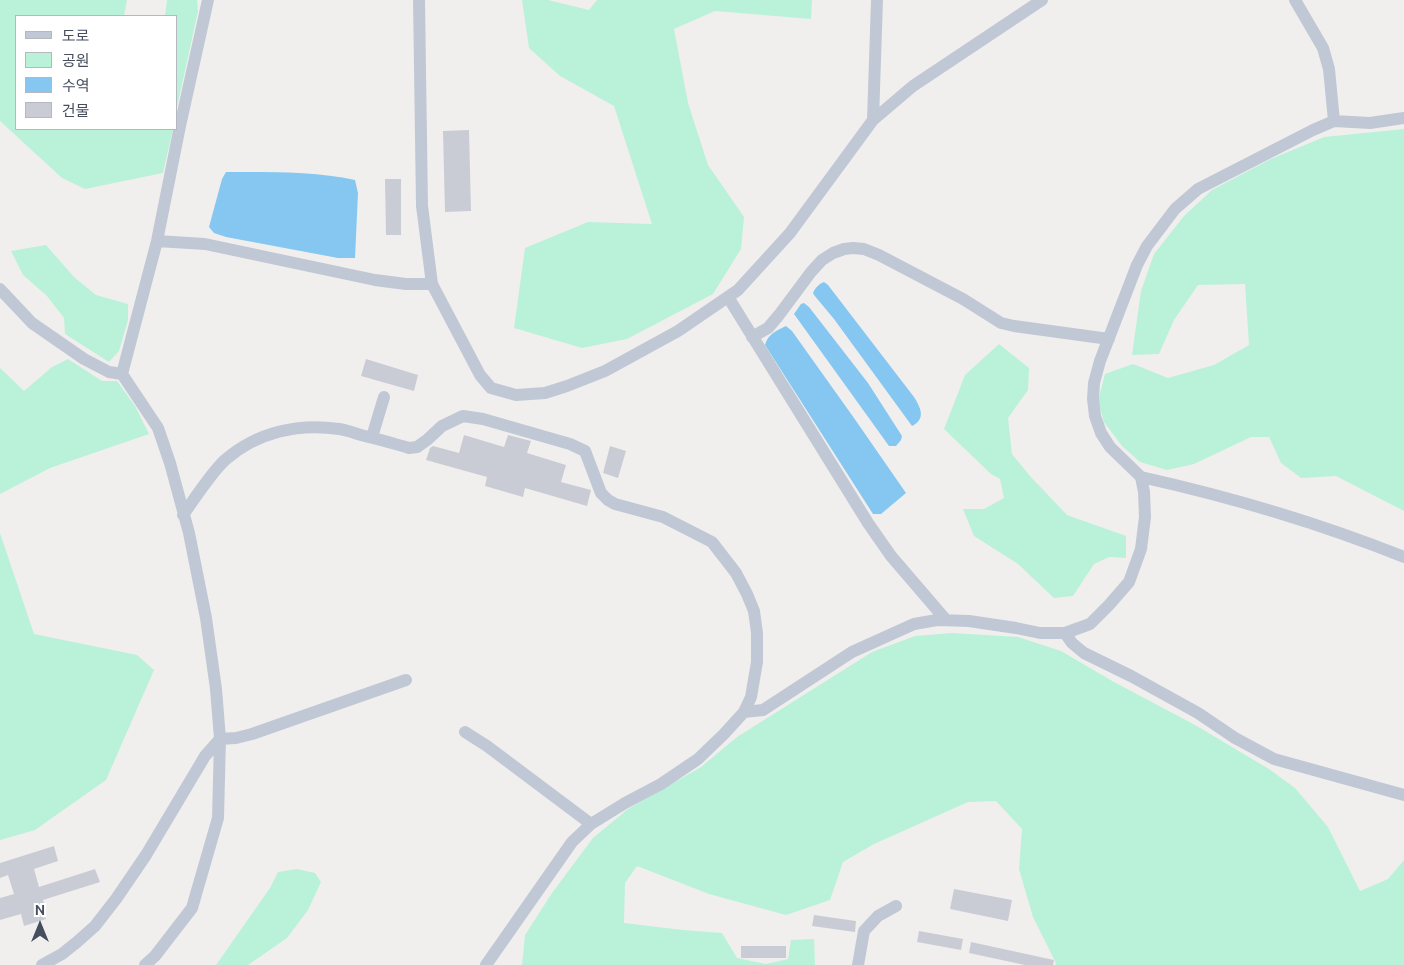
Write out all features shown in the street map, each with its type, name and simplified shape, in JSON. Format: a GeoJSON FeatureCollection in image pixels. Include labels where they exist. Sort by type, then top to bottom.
{"type":"FeatureCollection","features":[{"type":"Feature","properties":{"kind":"street"},"geometry":{"type":"LineString","coordinates":[[122,374],[157,241],[208,0]]}},
{"type":"Feature","properties":{"kind":"street"},"geometry":{"type":"LineString","coordinates":[[419,0],[422,206],[432,284],[480,375],[491,388],[516,395],[545,393],[605,371],[678,331],[738,290],[790,233],[873,120],[913,86],[1042,0]]}},
{"type":"Feature","properties":{"kind":"street"},"geometry":{"type":"LineString","coordinates":[[873,120],[877,0]]}},
{"type":"Feature","properties":{"kind":"street"},"geometry":{"type":"LineString","coordinates":[[1295,0],[1323,48],[1329,69],[1334,121]]}},
{"type":"Feature","properties":{"kind":"street"},"geometry":{"type":"LineString","coordinates":[[1404,118],[1370,122],[1334,121],[1198,189],[1175,209],[1147,246],[1137,265],[1100,360],[1092,399],[1095,416],[1110,447],[1141,477],[1185,487],[1310,522],[1404,557]]}},
{"type":"Feature","properties":{"kind":"street"},"geometry":{"type":"LineString","coordinates":[[157,241],[198,243],[232,249],[375,280],[406,284],[432,284]]}},
{"type":"Feature","properties":{"kind":"street"},"geometry":{"type":"LineString","coordinates":[[752,337],[768,328],[780,315],[822,260],[839,251],[853,248],[864,249],[879,255],[963,299],[1001,323],[1109,339]]}},
{"type":"Feature","properties":{"kind":"street"},"geometry":{"type":"LineString","coordinates":[[0,289],[32,323],[84,359],[109,372],[122,374],[158,428],[170,464],[188,532],[206,618],[216,689],[220,739],[218,818],[192,908],[155,956],[144,965]]}},
{"type":"Feature","properties":{"kind":"street"},"geometry":{"type":"LineString","coordinates":[[728,297],[868,523],[891,556],[946,620]]}},
{"type":"Feature","properties":{"kind":"street"},"geometry":{"type":"LineString","coordinates":[[372,437],[384,397]]}},
{"type":"Feature","properties":{"kind":"street"},"geometry":{"type":"LineString","coordinates":[[184,515],[205,484],[224,461],[243,446],[288,428],[340,429],[409,448],[417,447],[442,426],[463,416],[483,419],[585,450],[601,493],[608,500],[663,517],[712,542],[736,573],[754,611],[758,633],[757,662],[751,697],[744,712],[698,759],[661,784],[625,803],[592,824],[572,842],[486,965]]}},
{"type":"Feature","properties":{"kind":"street"},"geometry":{"type":"LineString","coordinates":[[744,712],[763,710],[852,652],[914,624],[937,620],[969,621],[1040,633],[1065,633],[1090,624],[1129,582],[1141,549],[1145,517],[1141,477]]}},
{"type":"Feature","properties":{"kind":"street"},"geometry":{"type":"LineString","coordinates":[[1065,633],[1072,644],[1084,653],[1131,676],[1198,713],[1235,738],[1274,759],[1404,795]]}},
{"type":"Feature","properties":{"kind":"street"},"geometry":{"type":"LineString","coordinates":[[42,965],[62,954],[77,942],[95,926],[111,906],[146,855],[205,756],[220,739],[252,734],[406,680]]}},
{"type":"Feature","properties":{"kind":"street"},"geometry":{"type":"LineString","coordinates":[[465,732],[487,746],[592,824]]}},
{"type":"Feature","properties":{"kind":"street"},"geometry":{"type":"LineString","coordinates":[[858,965],[864,931],[878,916],[896,906]]}},
{"type":"Feature","properties":{"kind":"green space"},"geometry":{"type":"Polygon","coordinates":[[[0,0],[127,0],[124,15],[15,15],[15,130],[173,130],[163,173],[85,189],[62,178],[0,121],[0,0]]]}},
{"type":"Feature","properties":{"kind":"green space"},"geometry":{"type":"Polygon","coordinates":[[[167,0],[197,0],[198,11],[178,103],[178,15],[165,15],[167,0]]]}},
{"type":"Feature","properties":{"kind":"green space"},"geometry":{"type":"Polygon","coordinates":[[[522,0],[548,0],[589,10],[597,0],[812,0],[811,19],[715,11],[674,29],[688,103],[708,165],[744,217],[741,249],[713,294],[627,339],[582,348],[514,328],[525,248],[588,222],[652,224],[614,106],[560,76],[529,48],[522,0]]]}},
{"type":"Feature","properties":{"kind":"green space"},"geometry":{"type":"Polygon","coordinates":[[[1404,129],[1404,511],[1336,476],[1301,478],[1281,463],[1269,437],[1251,437],[1194,464],[1167,470],[1140,462],[1122,446],[1104,422],[1098,401],[1105,374],[1133,364],[1168,378],[1214,365],[1249,345],[1245,284],[1198,285],[1174,320],[1159,354],[1132,355],[1141,291],[1154,254],[1184,216],[1212,190],[1271,159],[1324,137],[1404,129]]]}},
{"type":"Feature","properties":{"kind":"green space"},"geometry":{"type":"Polygon","coordinates":[[[46,245],[74,277],[96,295],[128,304],[128,320],[119,351],[109,362],[65,334],[64,318],[47,296],[23,275],[11,251],[46,245]]]}},
{"type":"Feature","properties":{"kind":"green space"},"geometry":{"type":"Polygon","coordinates":[[[999,344],[1029,368],[1028,390],[1008,418],[1012,454],[1067,515],[1126,536],[1126,558],[1109,557],[1094,564],[1073,596],[1054,598],[1018,564],[974,536],[963,509],[984,509],[1004,498],[1000,479],[991,474],[944,429],[965,375],[999,344]]]}},
{"type":"Feature","properties":{"kind":"green space"},"geometry":{"type":"Polygon","coordinates":[[[68,359],[102,381],[117,381],[135,406],[149,434],[50,468],[0,494],[0,368],[24,391],[52,367],[68,359]]]}},
{"type":"Feature","properties":{"kind":"green space"},"geometry":{"type":"Polygon","coordinates":[[[0,533],[34,634],[137,655],[154,670],[106,780],[35,830],[0,840],[0,533]]]}},
{"type":"Feature","properties":{"kind":"green space"},"geometry":{"type":"Polygon","coordinates":[[[952,633],[1018,637],[1061,651],[1114,682],[1195,725],[1269,769],[1295,788],[1328,827],[1360,891],[1388,879],[1404,860],[1404,965],[1056,965],[1033,917],[1019,869],[1022,829],[996,801],[968,802],[874,844],[843,862],[830,900],[786,915],[709,894],[637,866],[625,883],[624,923],[722,933],[737,958],[766,964],[788,959],[791,940],[814,939],[815,965],[522,965],[525,935],[552,893],[593,838],[628,809],[701,767],[737,737],[872,652],[915,636],[952,633]]]}},
{"type":"Feature","properties":{"kind":"green space"},"geometry":{"type":"Polygon","coordinates":[[[297,869],[315,873],[321,882],[308,910],[287,938],[248,965],[216,965],[270,888],[278,872],[297,869]]]}},
{"type":"Feature","properties":{"kind":"water"},"geometry":{"type":"Polygon","coordinates":[[[226,172],[307,174],[355,180],[358,193],[355,258],[338,258],[226,237],[214,233],[209,227],[222,179],[226,172]]]}},
{"type":"Feature","properties":{"kind":"water"},"geometry":{"type":"Polygon","coordinates":[[[824,282],[919,405],[921,417],[912,426],[834,319],[814,295],[813,293],[816,288],[824,282]]]}},
{"type":"Feature","properties":{"kind":"water"},"geometry":{"type":"Polygon","coordinates":[[[804,303],[868,383],[902,436],[896,446],[889,446],[794,314],[801,304],[804,303]]]}},
{"type":"Feature","properties":{"kind":"water"},"geometry":{"type":"Polygon","coordinates":[[[786,326],[792,331],[906,493],[881,514],[873,514],[765,345],[770,335],[786,326]]]}},
{"type":"Feature","properties":{"kind":"building"},"geometry":{"type":"Polygon","coordinates":[[[469,130],[471,211],[445,212],[443,131],[469,130]]]}},
{"type":"Feature","properties":{"kind":"building"},"geometry":{"type":"Polygon","coordinates":[[[385,179],[401,179],[401,235],[386,235],[385,179]]]}},
{"type":"Feature","properties":{"kind":"building"},"geometry":{"type":"Polygon","coordinates":[[[366,359],[418,375],[414,391],[361,376],[366,359]]]}},
{"type":"Feature","properties":{"kind":"building"},"geometry":{"type":"Polygon","coordinates":[[[464,435],[504,447],[508,435],[531,441],[527,453],[566,465],[561,482],[591,490],[587,506],[525,488],[523,497],[485,486],[487,477],[426,460],[430,448],[433,446],[459,453],[464,435]]]}},
{"type":"Feature","properties":{"kind":"building"},"geometry":{"type":"Polygon","coordinates":[[[610,446],[626,451],[618,478],[603,473],[610,446]]]}},
{"type":"Feature","properties":{"kind":"building"},"geometry":{"type":"Polygon","coordinates":[[[54,846],[58,861],[34,869],[39,887],[95,869],[100,882],[43,900],[45,906],[42,907],[46,919],[24,926],[21,914],[0,920],[0,898],[14,894],[8,875],[0,878],[0,863],[54,846]]]}},
{"type":"Feature","properties":{"kind":"building"},"geometry":{"type":"Polygon","coordinates":[[[954,889],[1012,900],[1008,921],[950,909],[954,889]]]}},
{"type":"Feature","properties":{"kind":"building"},"geometry":{"type":"Polygon","coordinates":[[[814,915],[856,921],[855,932],[812,926],[814,915]]]}},
{"type":"Feature","properties":{"kind":"building"},"geometry":{"type":"Polygon","coordinates":[[[919,931],[963,939],[961,950],[917,942],[919,931]]]}},
{"type":"Feature","properties":{"kind":"building"},"geometry":{"type":"Polygon","coordinates":[[[971,942],[1054,960],[1053,965],[1025,965],[969,953],[971,942]]]}},
{"type":"Feature","properties":{"kind":"building"},"geometry":{"type":"Polygon","coordinates":[[[741,946],[786,946],[786,958],[741,958],[741,946]]]}}]}
